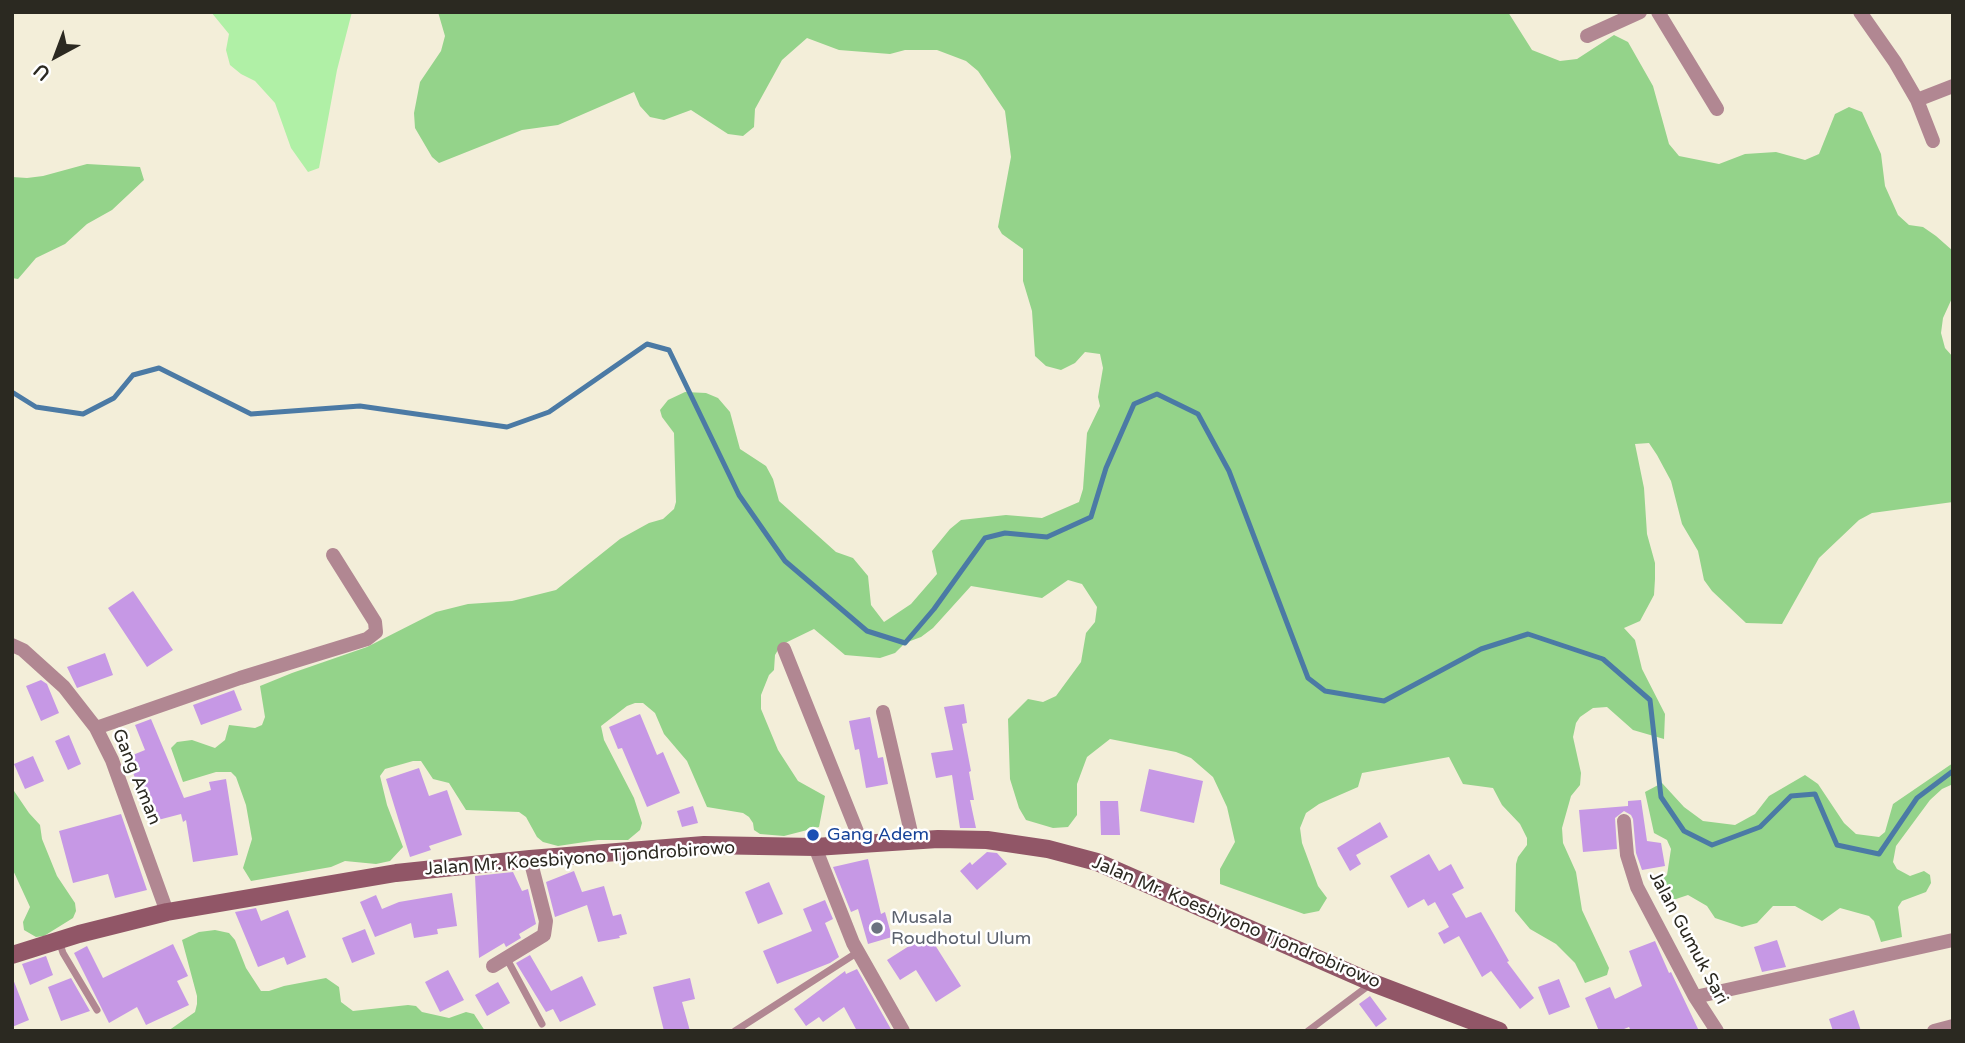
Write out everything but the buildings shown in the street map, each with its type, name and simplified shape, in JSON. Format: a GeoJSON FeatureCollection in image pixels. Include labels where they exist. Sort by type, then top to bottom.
{"type":"FeatureCollection","features":[{"type":"Feature","properties":{"kind":"main road","name":"Jalan Mr. Koesbiyono Tjondrobirowo"},"geometry":{"type":"LineString","coordinates":[[13,952],[167,912],[396,873],[704,845],[815,847],[987,840],[1048,849],[1097,862],[1373,982],[1499,1031]]}},
{"type":"Feature","properties":{"kind":"street"},"geometry":{"type":"LineString","coordinates":[[1587,36],[1640,12]]}},
{"type":"Feature","properties":{"kind":"street"},"geometry":{"type":"LineString","coordinates":[[1658,12],[1717,109]]}},
{"type":"Feature","properties":{"kind":"street"},"geometry":{"type":"LineString","coordinates":[[1860,12],[1895,62],[1917,100],[1933,141]]}},
{"type":"Feature","properties":{"kind":"street"},"geometry":{"type":"LineString","coordinates":[[1917,100],[1953,86]]}},
{"type":"Feature","properties":{"kind":"street"},"geometry":{"type":"LineString","coordinates":[[96,728],[240,678],[367,639],[376,632],[375,622],[333,555]]}},
{"type":"Feature","properties":{"kind":"street","name":"Gang Aman"},"geometry":{"type":"LineString","coordinates":[[12,645],[23,650],[64,687],[96,728],[112,760],[167,912]]}},
{"type":"Feature","properties":{"kind":"street"},"geometry":{"type":"LineString","coordinates":[[784,649],[862,844]]}},
{"type":"Feature","properties":{"kind":"street"},"geometry":{"type":"LineString","coordinates":[[883,712],[914,841]]}},
{"type":"Feature","properties":{"kind":"street","name":"Jalan Gumuk Sari"},"geometry":{"type":"LineString","coordinates":[[1624,821],[1627,855],[1637,887],[1695,997],[1717,1031]]}},
{"type":"Feature","properties":{"kind":"street"},"geometry":{"type":"LineString","coordinates":[[815,847],[844,924],[903,1031]]}},
{"type":"Feature","properties":{"kind":"street"},"geometry":{"type":"LineString","coordinates":[[493,966],[544,935],[545,921],[530,859]]}},
{"type":"Feature","properties":{"kind":"street"},"geometry":{"type":"LineString","coordinates":[[1695,997],[1953,940]]}},
{"type":"Feature","properties":{"kind":"street"},"geometry":{"type":"LineString","coordinates":[[1934,1031],[1953,1026]]}},
{"type":"Feature","properties":{"kind":"lane"},"geometry":{"type":"LineString","coordinates":[[59,940],[63,953],[97,1010]]}},
{"type":"Feature","properties":{"kind":"lane"},"geometry":{"type":"LineString","coordinates":[[734,1031],[859,952]]}},
{"type":"Feature","properties":{"kind":"lane"},"geometry":{"type":"LineString","coordinates":[[507,959],[542,1024]]}},
{"type":"Feature","properties":{"kind":"lane"},"geometry":{"type":"LineString","coordinates":[[1308,1031],[1373,982]]}},
{"type":"Feature","properties":{"kind":"green space"},"geometry":{"type":"Polygon","coordinates":[[[211,12],[352,12],[337,70],[319,168],[308,172],[291,148],[275,103],[255,81],[230,65],[226,50],[229,34],[211,12]]]}},
{"type":"Feature","properties":{"kind":"green space"},"geometry":{"type":"Polygon","coordinates":[[[438,12],[1508,12],[1532,50],[1560,61],[1577,59],[1614,35],[1628,42],[1653,86],[1669,144],[1679,156],[1719,164],[1745,154],[1776,152],[1805,160],[1819,154],[1835,114],[1849,107],[1862,112],[1881,154],[1885,186],[1898,215],[1909,225],[1923,227],[1953,251],[1953,296],[1943,318],[1941,333],[1945,348],[1953,357],[1953,502],[1872,513],[1859,520],[1819,558],[1782,624],[1746,623],[1704,580],[1698,551],[1682,524],[1671,481],[1649,443],[1635,444],[1644,488],[1647,534],[1655,563],[1655,579],[1654,595],[1640,621],[1624,628],[1635,640],[1642,669],[1665,714],[1664,739],[1633,730],[1607,707],[1593,708],[1576,723],[1573,737],[1581,773],[1580,785],[1571,796],[1562,828],[1563,843],[1576,872],[1582,910],[1609,968],[1607,975],[1585,983],[1575,963],[1556,944],[1530,929],[1515,911],[1516,864],[1527,845],[1527,838],[1520,824],[1502,805],[1493,788],[1463,784],[1449,757],[1362,773],[1358,787],[1319,804],[1306,813],[1300,828],[1302,843],[1318,886],[1327,898],[1319,911],[1304,914],[1220,884],[1220,869],[1235,842],[1227,807],[1213,777],[1191,758],[1176,752],[1110,739],[1087,757],[1077,784],[1077,815],[1068,827],[1053,828],[1026,820],[1019,808],[1010,779],[1008,719],[1028,699],[1043,702],[1056,696],[1081,662],[1086,633],[1095,622],[1097,607],[1082,584],[1068,580],[1042,598],[971,586],[933,628],[921,637],[905,643],[895,653],[880,658],[845,655],[814,629],[781,645],[775,655],[774,670],[769,675],[761,695],[761,709],[778,750],[798,781],[825,796],[819,827],[784,836],[760,834],[754,830],[749,817],[743,813],[707,807],[687,761],[664,734],[655,713],[643,703],[635,703],[601,726],[604,740],[634,798],[642,823],[640,830],[628,840],[598,840],[558,846],[543,842],[537,837],[526,817],[519,812],[466,810],[449,783],[433,779],[421,761],[413,761],[385,769],[380,776],[387,805],[403,847],[390,861],[376,864],[345,861],[331,867],[251,881],[243,868],[252,839],[246,805],[236,777],[231,772],[216,772],[183,782],[171,748],[177,742],[192,740],[215,748],[225,740],[229,725],[255,728],[262,725],[265,717],[260,686],[367,647],[436,612],[468,604],[512,601],[556,590],[620,539],[649,523],[663,519],[674,509],[676,502],[674,433],[660,410],[668,400],[685,392],[706,393],[718,398],[730,412],[740,449],[766,466],[779,501],[836,552],[853,558],[868,576],[871,605],[884,622],[911,604],[937,574],[932,551],[961,520],[1006,515],[1042,518],[1079,502],[1083,489],[1087,433],[1100,406],[1098,397],[1103,368],[1100,354],[1085,352],[1075,363],[1061,370],[1046,366],[1035,356],[1032,311],[1023,281],[1023,249],[1002,234],[998,227],[1011,157],[1005,111],[978,71],[966,61],[937,50],[905,50],[890,54],[839,50],[807,38],[782,60],[755,109],[754,127],[743,136],[728,134],[691,110],[664,120],[650,117],[640,106],[634,92],[558,125],[522,130],[439,163],[432,157],[415,128],[414,113],[420,82],[441,51],[445,36],[438,12]]]}},
{"type":"Feature","properties":{"kind":"green space"},"geometry":{"type":"Polygon","coordinates":[[[87,164],[140,167],[144,180],[112,210],[87,224],[65,244],[36,258],[18,279],[12,278],[12,177],[43,176],[87,164]]]}},
{"type":"Feature","properties":{"kind":"green space"},"geometry":{"type":"Polygon","coordinates":[[[1953,763],[1953,784],[1942,789],[1930,800],[1896,846],[1893,862],[1897,869],[1910,876],[1924,871],[1930,875],[1931,883],[1926,892],[1902,901],[1898,907],[1902,937],[1881,942],[1874,921],[1869,916],[1840,908],[1822,921],[1795,906],[1773,906],[1757,923],[1742,927],[1715,918],[1707,906],[1688,895],[1667,902],[1657,892],[1655,885],[1667,875],[1671,849],[1667,840],[1654,833],[1645,792],[1662,783],[1684,807],[1703,821],[1735,825],[1755,814],[1769,796],[1805,775],[1818,784],[1844,823],[1856,834],[1879,837],[1885,832],[1893,804],[1953,763]]]}},
{"type":"Feature","properties":{"kind":"green space"},"geometry":{"type":"Polygon","coordinates":[[[12,788],[40,825],[42,839],[57,876],[75,903],[73,918],[44,936],[36,937],[24,930],[23,922],[30,907],[12,868],[12,788]]]}},
{"type":"Feature","properties":{"kind":"green space"},"geometry":{"type":"Polygon","coordinates":[[[215,930],[229,933],[235,940],[246,968],[261,991],[326,978],[339,987],[341,1002],[353,1011],[408,1005],[416,1006],[422,1012],[449,1018],[466,1012],[474,1014],[485,1031],[168,1031],[195,1012],[197,1004],[182,940],[199,932],[215,930]]]}},
{"type":"Feature","properties":{"kind":"waterway"},"geometry":{"type":"LineString","coordinates":[[12,392],[36,407],[83,414],[114,398],[133,375],[159,368],[251,414],[360,406],[507,427],[549,412],[647,344],[669,350],[739,495],[785,561],[867,631],[905,643],[934,609],[985,538],[1005,533],[1047,537],[1091,517],[1106,468],[1134,404],[1157,394],[1198,414],[1229,471],[1308,678],[1325,691],[1384,701],[1481,649],[1528,634],[1603,659],[1650,700],[1661,797],[1684,831],[1712,845],[1760,827],[1791,796],[1815,794],[1837,845],[1879,854],[1917,798],[1953,771]]}},
{"type":"Feature","properties":{"kind":"place","name":"Gang Adem"},"geometry":{"type":"Point","coordinates":[813,835]}},
{"type":"Feature","properties":{"kind":"place","name":"Musala Roudhotul Ulum"},"geometry":{"type":"Point","coordinates":[877,928]}}]}
